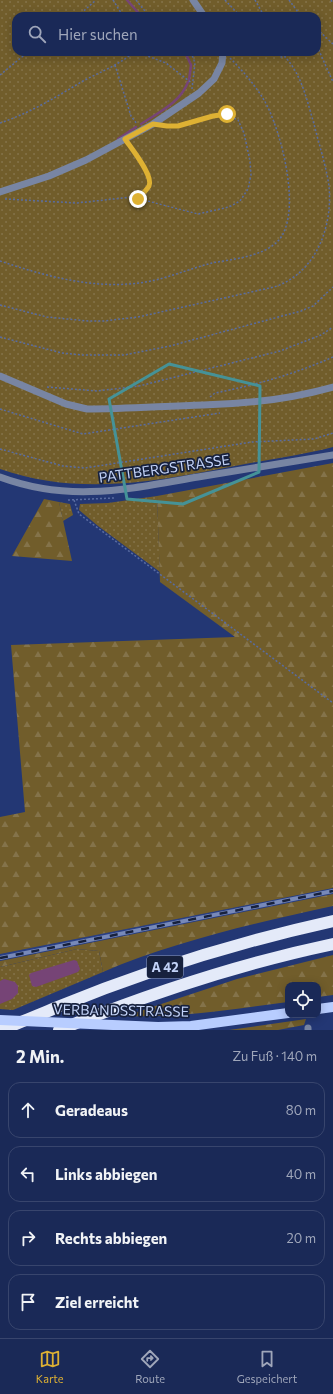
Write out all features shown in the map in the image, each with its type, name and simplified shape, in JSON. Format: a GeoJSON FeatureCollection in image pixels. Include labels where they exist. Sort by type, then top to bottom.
{"type":"FeatureCollection","features":[{"type":"Feature","properties":{"kind":"highway","name":"A 42"},"geometry":{"type":"LineString","coordinates":[[2,1030],[99,990],[169,965],[238,944],[333,921]]}},
{"type":"Feature","properties":{"kind":"highway","name":"A 42"},"geometry":{"type":"LineString","coordinates":[[59,1030],[177,985],[241,966],[333,944]]}},
{"type":"Feature","properties":{"kind":"main road"},"geometry":{"type":"LineString","coordinates":[[321,1008],[333,1006]]}},
{"type":"Feature","properties":{"kind":"main road","name":"VERBANDSSTRASSE"},"geometry":{"type":"LineString","coordinates":[[0,1020],[158,1028],[191,1026],[285,1013]]}},
{"type":"Feature","properties":{"kind":"street"},"geometry":{"type":"LineString","coordinates":[[193,0],[201,12]]}},
{"type":"Feature","properties":{"kind":"street"},"geometry":{"type":"LineString","coordinates":[[0,192],[49,176],[86,160],[153,124],[193,97],[214,79],[222,63],[223,56]]}},
{"type":"Feature","properties":{"kind":"street"},"geometry":{"type":"LineString","coordinates":[[0,376],[66,404],[87,409],[203,405],[222,406],[307,395],[333,387]]}},
{"type":"Feature","properties":{"kind":"street","name":"PATTBERGSTRASSE"},"geometry":{"type":"LineString","coordinates":[[0,477],[42,488],[74,492],[118,491],[333,454]]}},
{"type":"Feature","properties":{"kind":"path"},"geometry":{"type":"LineString","coordinates":[[82,12],[96,0]]}},
{"type":"Feature","properties":{"kind":"path"},"geometry":{"type":"LineString","coordinates":[[113,0],[120,12]]}},
{"type":"Feature","properties":{"kind":"path"},"geometry":{"type":"LineString","coordinates":[[136,0],[145,12]]}},
{"type":"Feature","properties":{"kind":"path"},"geometry":{"type":"LineString","coordinates":[[225,0],[236,12]]}},
{"type":"Feature","properties":{"kind":"path"},"geometry":{"type":"LineString","coordinates":[[255,0],[262,12]]}},
{"type":"Feature","properties":{"kind":"path"},"geometry":{"type":"LineString","coordinates":[[289,0],[298,12]]}},
{"type":"Feature","properties":{"kind":"path"},"geometry":{"type":"LineString","coordinates":[[321,33],[333,44]]}},
{"type":"Feature","properties":{"kind":"path"},"geometry":{"type":"LineString","coordinates":[[321,55],[333,82]]}},
{"type":"Feature","properties":{"kind":"path"},"geometry":{"type":"LineString","coordinates":[[0,75],[23,56]]}},
{"type":"Feature","properties":{"kind":"path"},"geometry":{"type":"LineString","coordinates":[[0,123],[56,98],[128,56]]}},
{"type":"Feature","properties":{"kind":"path"},"geometry":{"type":"LineString","coordinates":[[148,56],[166,63],[194,84],[195,63],[192,56]]}},
{"type":"Feature","properties":{"kind":"path"},"geometry":{"type":"LineString","coordinates":[[0,305],[59,319],[88,321],[120,320],[267,289],[284,284],[301,273],[313,259],[322,239],[328,211],[329,188],[326,168],[307,100],[298,76],[285,57],[280,56]]}},
{"type":"Feature","properties":{"kind":"path"},"geometry":{"type":"LineString","coordinates":[[0,261],[47,276],[96,284],[139,283],[207,264],[257,254],[273,246],[283,234],[288,215],[288,173],[274,120],[264,101],[248,77],[230,57]]}},
{"type":"Feature","properties":{"kind":"path"},"geometry":{"type":"LineString","coordinates":[[115,65],[131,116],[141,131]]}},
{"type":"Feature","properties":{"kind":"path"},"geometry":{"type":"LineString","coordinates":[[0,199],[77,203],[132,197],[198,214],[229,207],[240,201],[248,189],[251,175],[250,161],[244,133],[238,120],[227,114],[213,116],[178,126],[153,124]]}},
{"type":"Feature","properties":{"kind":"path"},"geometry":{"type":"LineString","coordinates":[[125,139],[146,169],[150,182],[149,186],[138,199]]}},
{"type":"Feature","properties":{"kind":"path"},"geometry":{"type":"LineString","coordinates":[[0,337],[62,353],[82,355],[124,355],[170,346],[301,311],[313,306],[333,287]]}},
{"type":"Feature","properties":{"kind":"path"},"geometry":{"type":"LineString","coordinates":[[41,386],[97,391],[139,386],[280,351],[321,335],[333,328]]}},
{"type":"Feature","properties":{"kind":"path"},"geometry":{"type":"LineString","coordinates":[[203,405],[215,393],[254,385],[288,375],[333,357]]}},
{"type":"Feature","properties":{"kind":"path"},"geometry":{"type":"LineString","coordinates":[[0,409],[83,434],[225,411]]}},
{"type":"Feature","properties":{"kind":"path"},"geometry":{"type":"LineString","coordinates":[[0,449],[64,466],[85,468],[252,442],[314,439],[333,433]]}},
{"type":"Feature","properties":{"kind":"path"},"geometry":{"type":"LineString","coordinates":[[74,492],[74,500],[79,514],[333,703]]}},
{"type":"Feature","properties":{"kind":"highlighted area"},"geometry":{"type":"Polygon","coordinates":[[[169,364],[260,386],[259,472],[183,504],[127,499],[109,399],[169,364]]]}},
{"type":"Feature","properties":{"kind":"shaded area"},"geometry":{"type":"Polygon","coordinates":[[[333,888],[333,894],[0,961],[0,954],[333,888]]]}},
{"type":"Feature","properties":{"kind":"shaded area"},"geometry":{"type":"Polygon","coordinates":[[[74,960],[77,961],[80,969],[78,972],[36,987],[32,986],[29,975],[31,973],[74,960]]]}},
{"type":"Feature","properties":{"kind":"shaded area"},"geometry":{"type":"Polygon","coordinates":[[[4,979],[15,982],[18,986],[18,993],[12,999],[0,1004],[0,981],[4,979]]]}},
{"type":"Feature","properties":{"kind":"green space"},"geometry":{"type":"Polygon","coordinates":[[[0,0],[333,0],[333,447],[299,455],[150,481],[120,484],[90,484],[30,478],[0,469],[0,0]]]}},
{"type":"Feature","properties":{"kind":"green space"},"geometry":{"type":"Polygon","coordinates":[[[333,463],[333,888],[0,954],[0,817],[25,812],[11,645],[235,637],[160,582],[157,496],[333,463]]]}},
{"type":"Feature","properties":{"kind":"green space"},"geometry":{"type":"Polygon","coordinates":[[[157,496],[160,572],[79,510],[80,504],[108,503],[157,496]]]}},
{"type":"Feature","properties":{"kind":"green space"},"geometry":{"type":"Polygon","coordinates":[[[44,499],[59,502],[72,561],[12,556],[44,499]]]}},
{"type":"Feature","properties":{"kind":"green space"},"geometry":{"type":"Polygon","coordinates":[[[59,502],[70,504],[73,515],[63,521],[59,502]]]}},
{"type":"Feature","properties":{"kind":"green space"},"geometry":{"type":"Polygon","coordinates":[[[333,894],[333,906],[246,926],[188,942],[103,972],[99,951],[77,949],[0,967],[0,961],[333,894]]]}},
{"type":"Feature","properties":{"kind":"green space"},"geometry":{"type":"Polygon","coordinates":[[[77,949],[99,951],[103,972],[13,1010],[0,1009],[0,967],[77,949]]]}},
{"type":"Feature","properties":{"kind":"green space"},"geometry":{"type":"Polygon","coordinates":[[[333,955],[333,995],[321,997],[321,982],[285,982],[285,1002],[166,1016],[125,1016],[237,979],[333,955]]]}},
{"type":"Feature","properties":{"kind":"green space"},"geometry":{"type":"Polygon","coordinates":[[[306,1019],[304,1025],[278,1030],[229,1030],[306,1019]]]}},
{"type":"Feature","properties":{"kind":"waterway"},"geometry":{"type":"LineString","coordinates":[[127,0],[138,12]]}},
{"type":"Feature","properties":{"kind":"waterway"},"geometry":{"type":"LineString","coordinates":[[187,56],[191,65],[189,80]]}},
{"type":"Feature","properties":{"kind":"waterway"},"geometry":{"type":"LineString","coordinates":[[141,124],[162,111],[180,96],[188,82]]}},
{"type":"Feature","properties":{"kind":"waterway"},"geometry":{"type":"LineString","coordinates":[[118,139],[136,127]]}},
{"type":"Feature","properties":{"kind":"railway"},"geometry":{"type":"LineString","coordinates":[[0,958],[333,891]]}},
{"type":"Feature","properties":{"kind":"route"},"geometry":{"type":"LineString","coordinates":[[138,199],[149,186],[150,182],[146,169],[125,139],[153,124],[178,126],[213,116],[227,114]]}}]}
